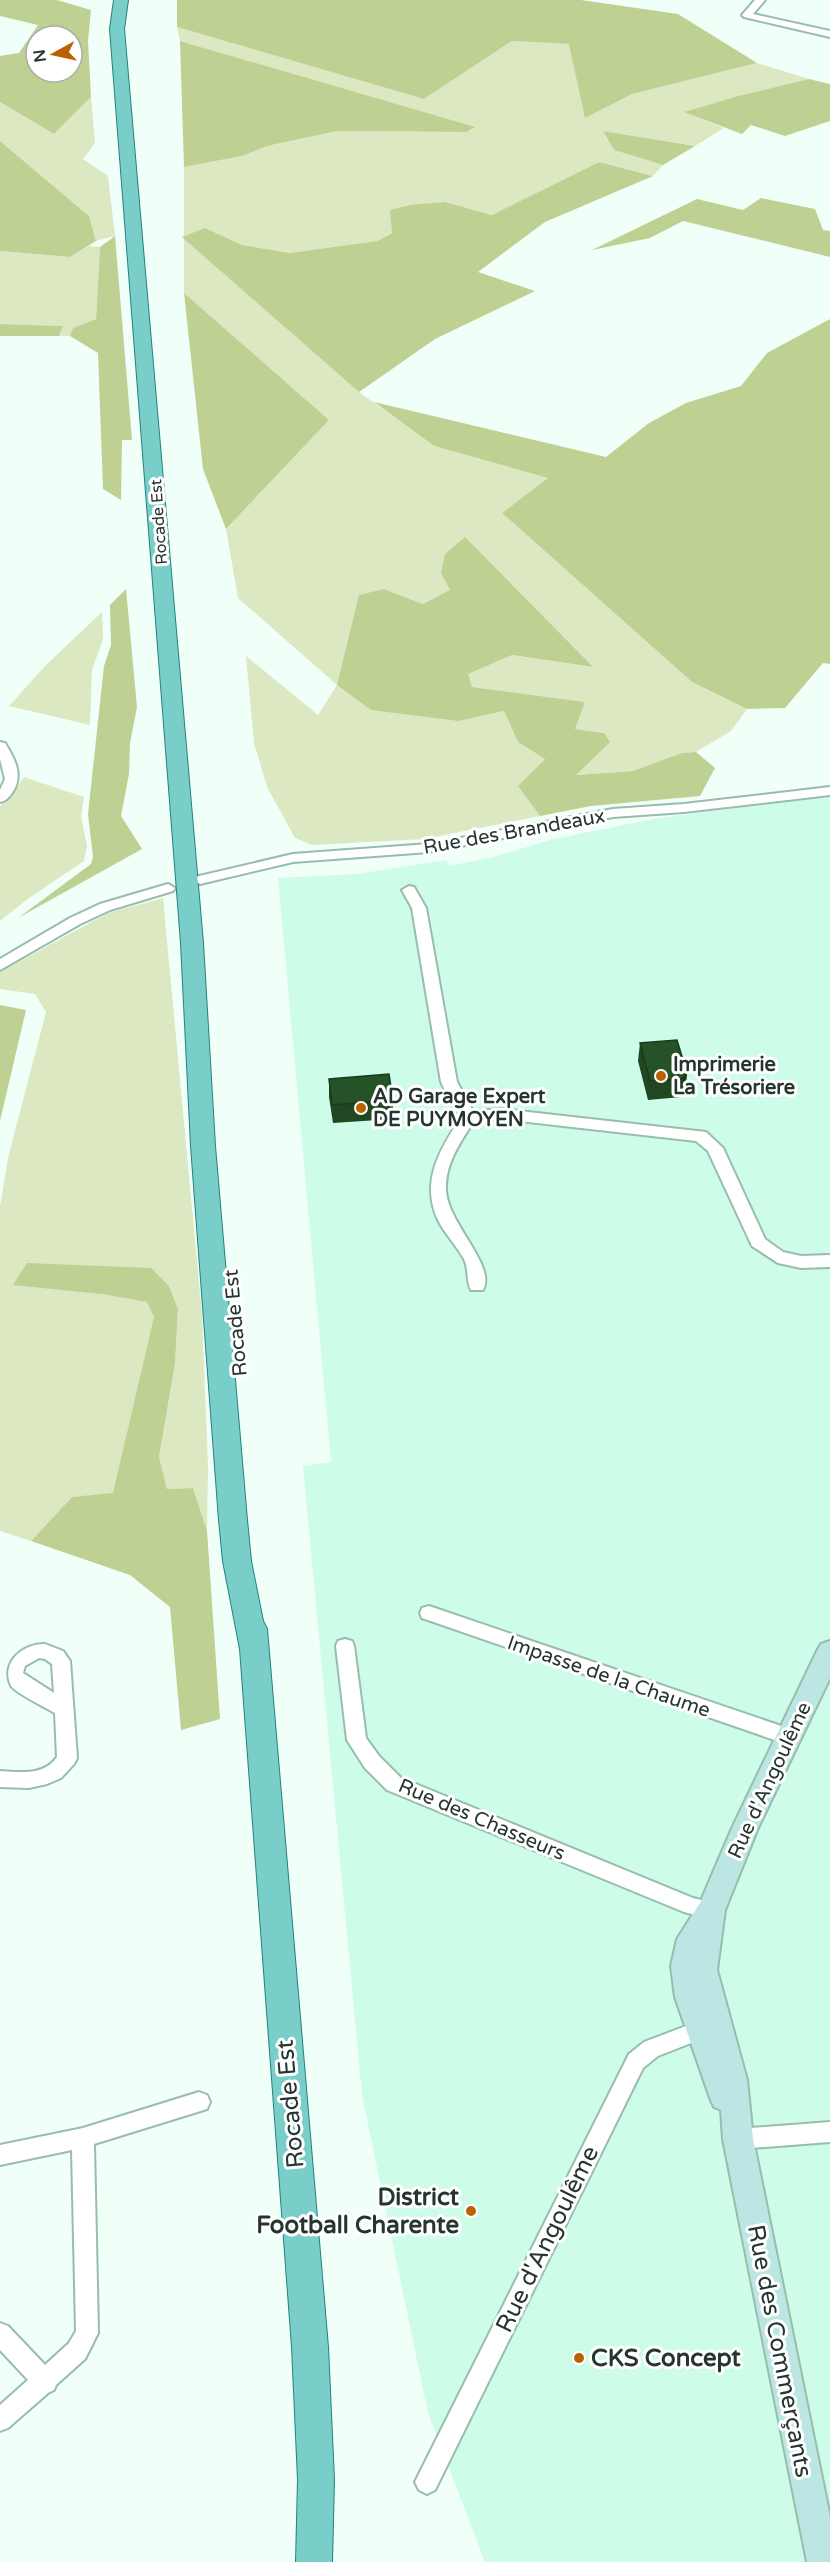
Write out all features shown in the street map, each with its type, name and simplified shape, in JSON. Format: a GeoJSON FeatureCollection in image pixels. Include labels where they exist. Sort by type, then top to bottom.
{"type":"FeatureCollection","features":[{"type":"Feature","properties":{"kind":"main road","name":"Rocade Est"},"geometry":{"type":"LineString","coordinates":[[121,0],[117,29],[120,41],[196,1002],[203,1146],[237,1561],[254,1646],[310,2347],[316,2480],[314,2562]]}},
{"type":"Feature","properties":{"kind":"main road"},"geometry":{"type":"LineString","coordinates":[[120,41],[131,0]]}},
{"type":"Feature","properties":{"kind":"street"},"geometry":{"type":"LineString","coordinates":[[760,0],[747,15],[830,34]]}},
{"type":"Feature","properties":{"kind":"street"},"geometry":{"type":"LineString","coordinates":[[0,746],[12,769],[9,790],[0,798]]}},
{"type":"Feature","properties":{"kind":"street","name":"Rue des Brandeaux"},"geometry":{"type":"LineString","coordinates":[[200,880],[293,858],[429,848],[613,813],[738,803],[830,791]]}},
{"type":"Feature","properties":{"kind":"street"},"geometry":{"type":"LineString","coordinates":[[0,965],[75,921],[105,907],[168,888]]}},
{"type":"Feature","properties":{"kind":"street"},"geometry":{"type":"LineString","coordinates":[[409,890],[419,908],[448,1082],[461,1107],[469,1116]]}},
{"type":"Feature","properties":{"kind":"street"},"geometry":{"type":"LineString","coordinates":[[469,1116],[502,1114],[700,1136],[715,1149],[758,1242],[778,1257],[801,1262],[830,1261]]}},
{"type":"Feature","properties":{"kind":"street"},"geometry":{"type":"LineString","coordinates":[[469,1116],[453,1141],[437,1179],[438,1204],[446,1222],[477,1265],[477,1286]]}},
{"type":"Feature","properties":{"kind":"street","name":"Impasse de la Chaume"},"geometry":{"type":"LineString","coordinates":[[429,1613],[789,1737]]}},
{"type":"Feature","properties":{"kind":"street","name":"Rue des Chasseurs"},"geometry":{"type":"LineString","coordinates":[[345,1647],[357,1740],[372,1762],[394,1784],[691,1906],[711,1910]]}},
{"type":"Feature","properties":{"kind":"street","name":"Rue d'Angoulême"},"geometry":{"type":"LineString","coordinates":[[738,2139],[734,2080],[708,2027],[703,1970],[711,1910],[745,1828],[830,1650]]}},
{"type":"Feature","properties":{"kind":"street"},"geometry":{"type":"LineString","coordinates":[[0,1779],[33,1780],[61,1770],[68,1758],[62,1708]]}},
{"type":"Feature","properties":{"kind":"street","name":"Rue d'Angoulême"},"geometry":{"type":"LineString","coordinates":[[426,2482],[636,2061],[651,2049],[708,2027]]}},
{"type":"Feature","properties":{"kind":"street"},"geometry":{"type":"LineString","coordinates":[[0,2155],[83,2138],[199,2102]]}},
{"type":"Feature","properties":{"kind":"street"},"geometry":{"type":"LineString","coordinates":[[738,2139],[830,2132]]}},
{"type":"Feature","properties":{"kind":"street"},"geometry":{"type":"LineString","coordinates":[[0,2420],[46,2382],[77,2351],[87,2333],[83,2138]]}},
{"type":"Feature","properties":{"kind":"street","name":"Rue des Commerçants"},"geometry":{"type":"LineString","coordinates":[[738,2139],[823,2562]]}},
{"type":"Feature","properties":{"kind":"street"},"geometry":{"type":"LineString","coordinates":[[0,2334],[46,2382]]}},
{"type":"Feature","properties":{"kind":"shaded area"},"geometry":{"type":"Polygon","coordinates":[[[177,27],[424,99],[512,41],[570,44],[585,117],[632,94],[757,63],[809,79],[738,96],[685,112],[724,128],[695,146],[603,131],[614,150],[663,165],[653,176],[599,162],[492,215],[445,202],[377,241],[291,253],[242,245],[205,228],[184,237],[184,167],[242,156],[267,146],[337,131],[467,132],[474,128],[180,41],[177,27]]]}},
{"type":"Feature","properties":{"kind":"shaded area"},"geometry":{"type":"Polygon","coordinates":[[[91,97],[95,143],[83,159],[108,176],[115,236],[96,241],[89,216],[0,141],[0,102],[54,134],[91,97]]]}},
{"type":"Feature","properties":{"kind":"shaded area"},"geometry":{"type":"Polygon","coordinates":[[[184,238],[359,392],[434,446],[549,478],[502,513],[692,682],[747,709],[731,731],[696,752],[682,753],[633,771],[574,775],[604,733],[575,729],[585,702],[472,687],[467,674],[511,655],[592,667],[441,573],[451,590],[423,604],[384,589],[459,721],[504,711],[518,742],[545,759],[518,786],[540,816],[424,839],[312,845],[295,838],[267,787],[254,743],[246,656],[318,715],[337,685],[238,598],[226,529],[329,420],[184,293],[184,238]]]}},
{"type":"Feature","properties":{"kind":"shaded area"},"geometry":{"type":"Polygon","coordinates":[[[89,246],[100,247],[96,319],[73,328],[70,336],[59,336],[63,326],[0,324],[0,251],[70,257],[89,246]]]}},
{"type":"Feature","properties":{"kind":"shaded area"},"geometry":{"type":"Polygon","coordinates":[[[102,612],[103,639],[92,670],[90,725],[9,706],[46,665],[102,612]]]}},
{"type":"Feature","properties":{"kind":"shaded area"},"geometry":{"type":"Polygon","coordinates":[[[24,777],[84,797],[81,816],[87,846],[84,861],[29,898],[0,921],[0,806],[12,795],[24,777]]]}},
{"type":"Feature","properties":{"kind":"shaded area"},"geometry":{"type":"Polygon","coordinates":[[[830,794],[830,2562],[485,2562],[428,2413],[362,2095],[303,1466],[331,1462],[278,878],[357,874],[446,860],[449,866],[493,857],[554,839],[654,819],[830,794]]]}},
{"type":"Feature","properties":{"kind":"shaded area"},"geometry":{"type":"Polygon","coordinates":[[[163,898],[202,1315],[208,1465],[207,1531],[193,1488],[167,1489],[159,1457],[175,1364],[178,1309],[169,1286],[101,1294],[148,1302],[155,1317],[113,1494],[72,1497],[31,1541],[0,1531],[0,1207],[8,1158],[46,1012],[35,994],[0,989],[0,972],[108,913],[163,898]]]}},
{"type":"Feature","properties":{"kind":"green space"},"geometry":{"type":"Polygon","coordinates":[[[0,0],[57,0],[91,10],[88,41],[91,97],[54,134],[0,102],[0,56],[19,53],[24,46],[24,84],[84,84],[84,24],[34,24],[0,16],[0,0]]]}},
{"type":"Feature","properties":{"kind":"green space"},"geometry":{"type":"Polygon","coordinates":[[[177,0],[581,0],[678,14],[757,63],[632,94],[585,118],[569,44],[512,41],[424,99],[177,27],[177,0]]]}},
{"type":"Feature","properties":{"kind":"green space"},"geometry":{"type":"Polygon","coordinates":[[[180,41],[475,127],[467,132],[337,131],[267,146],[242,156],[184,167],[180,41]]]}},
{"type":"Feature","properties":{"kind":"green space"},"geometry":{"type":"Polygon","coordinates":[[[809,79],[830,84],[830,121],[785,136],[751,125],[742,134],[684,112],[738,96],[809,79]]]}},
{"type":"Feature","properties":{"kind":"green space"},"geometry":{"type":"Polygon","coordinates":[[[603,131],[695,146],[663,165],[614,150],[603,131]]]}},
{"type":"Feature","properties":{"kind":"green space"},"geometry":{"type":"Polygon","coordinates":[[[0,141],[89,216],[96,241],[70,257],[0,251],[0,141]]]}},
{"type":"Feature","properties":{"kind":"green space"},"geometry":{"type":"Polygon","coordinates":[[[599,162],[653,176],[545,222],[478,272],[535,291],[435,339],[359,392],[182,237],[205,228],[242,245],[290,253],[377,241],[392,233],[390,210],[410,205],[445,202],[492,215],[599,162]]]}},
{"type":"Feature","properties":{"kind":"green space"},"geometry":{"type":"Polygon","coordinates":[[[761,198],[815,209],[823,230],[830,231],[830,257],[683,221],[650,238],[592,250],[697,199],[743,210],[761,198]]]}},
{"type":"Feature","properties":{"kind":"green space"},"geometry":{"type":"Polygon","coordinates":[[[115,236],[132,440],[122,440],[121,500],[103,489],[98,353],[70,336],[73,328],[96,319],[100,247],[115,236]]]}},
{"type":"Feature","properties":{"kind":"green space"},"geometry":{"type":"Polygon","coordinates":[[[184,293],[329,420],[226,529],[203,469],[184,293]]]}},
{"type":"Feature","properties":{"kind":"green space"},"geometry":{"type":"Polygon","coordinates":[[[830,319],[830,664],[823,663],[785,708],[747,709],[692,682],[502,513],[548,478],[434,446],[374,402],[606,457],[649,423],[686,403],[741,386],[767,353],[830,319]]]}},
{"type":"Feature","properties":{"kind":"green space"},"geometry":{"type":"Polygon","coordinates":[[[0,324],[63,326],[59,336],[0,336],[0,324]]]}},
{"type":"Feature","properties":{"kind":"green space"},"geometry":{"type":"Polygon","coordinates":[[[465,537],[593,667],[512,655],[468,674],[472,687],[585,702],[575,729],[604,733],[610,742],[576,775],[633,771],[682,753],[696,752],[715,768],[700,796],[591,806],[540,816],[518,786],[545,759],[518,742],[504,711],[459,721],[371,710],[337,685],[359,595],[384,589],[423,604],[450,590],[441,573],[445,554],[465,537]]]}},
{"type":"Feature","properties":{"kind":"green space"},"geometry":{"type":"Polygon","coordinates":[[[126,589],[137,707],[130,743],[129,774],[121,816],[142,849],[18,918],[91,864],[93,857],[88,814],[104,666],[111,645],[110,605],[126,589]]]}},
{"type":"Feature","properties":{"kind":"green space"},"geometry":{"type":"Polygon","coordinates":[[[0,1005],[26,1010],[0,1121],[0,1005]]]}},
{"type":"Feature","properties":{"kind":"green space"},"geometry":{"type":"Polygon","coordinates":[[[27,1263],[151,1268],[169,1286],[178,1309],[175,1364],[159,1457],[167,1489],[193,1488],[207,1531],[220,1719],[181,1730],[170,1607],[130,1575],[31,1541],[72,1497],[113,1493],[154,1317],[147,1302],[101,1294],[13,1285],[27,1263]]]}},
{"type":"Feature","properties":{"kind":"building"},"geometry":{"type":"Polygon","coordinates":[[[677,1040],[687,1073],[682,1079],[650,1081],[640,1043],[677,1040]]]}},
{"type":"Feature","properties":{"kind":"building"},"geometry":{"type":"Polygon","coordinates":[[[389,1074],[393,1100],[332,1105],[329,1079],[389,1074]]]}},
{"type":"Feature","properties":{"kind":"place","name":"Imprimerie La Trésoriere"},"geometry":{"type":"Point","coordinates":[661,1076]}},
{"type":"Feature","properties":{"kind":"place","name":"AD Garage Expert DE PUYMOYEN"},"geometry":{"type":"Point","coordinates":[361,1108]}},
{"type":"Feature","properties":{"kind":"place","name":"District Football Charente"},"geometry":{"type":"Point","coordinates":[471,2211]}},
{"type":"Feature","properties":{"kind":"place","name":"CKS Concept"},"geometry":{"type":"Point","coordinates":[579,2358]}}]}
